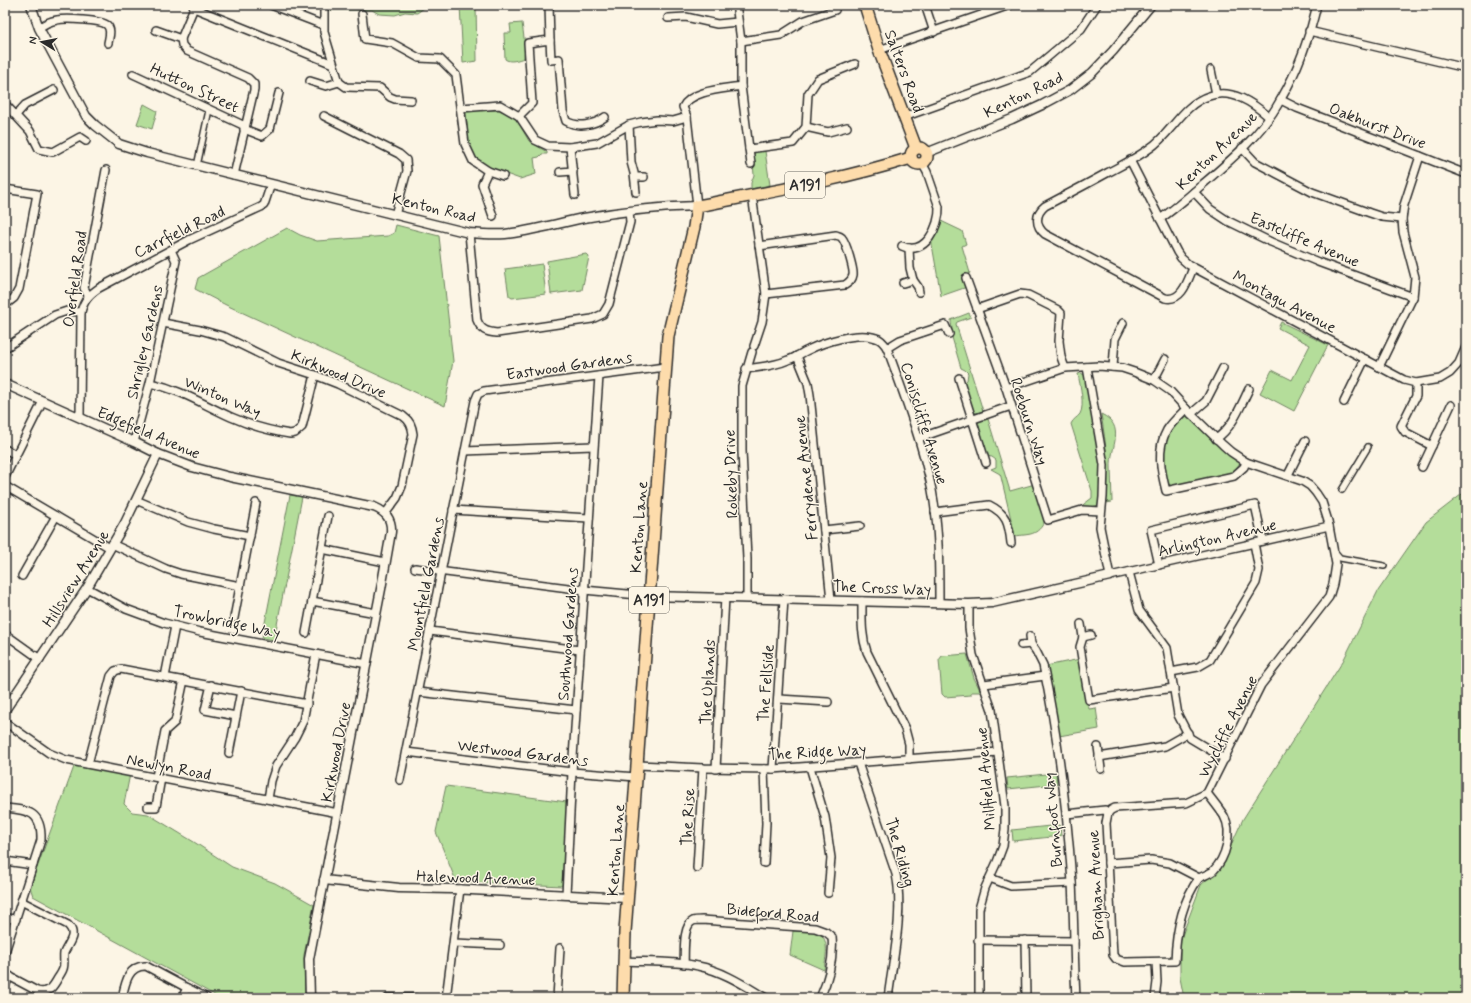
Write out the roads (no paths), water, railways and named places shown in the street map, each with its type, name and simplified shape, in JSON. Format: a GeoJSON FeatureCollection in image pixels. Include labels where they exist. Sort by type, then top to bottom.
{"type":"FeatureCollection","features":[{"type":"Feature","properties":{"kind":"main road","name":"Salters Road"},"geometry":{"type":"LineString","coordinates":[[865,5],[904,117],[913,153]]}},
{"type":"Feature","properties":{"kind":"main road"},"geometry":{"type":"LineString","coordinates":[[913,153],[920,147],[924,150],[924,158]]}},
{"type":"Feature","properties":{"kind":"main road","name":"Kenton Road"},"geometry":{"type":"LineString","coordinates":[[697,206],[845,176],[881,167],[913,153]]}},
{"type":"Feature","properties":{"kind":"main road","name":"Kenton Lane"},"geometry":{"type":"LineString","coordinates":[[623,998],[627,898],[638,765],[665,367],[669,330],[694,227],[697,206]]}},
{"type":"Feature","properties":{"kind":"street","name":"Kenton Road"},"geometry":{"type":"LineString","coordinates":[[31,5],[39,28],[78,104],[86,116],[95,126],[119,144],[147,153],[469,233],[505,234],[541,228],[583,218],[629,211],[665,207],[697,206]]}},
{"type":"Feature","properties":{"kind":"street"},"geometry":{"type":"LineString","coordinates":[[270,5],[323,25]]}},
{"type":"Feature","properties":{"kind":"street"},"geometry":{"type":"LineString","coordinates":[[324,5],[324,32],[339,82],[346,87],[380,88],[390,97],[395,99],[411,100]]}},
{"type":"Feature","properties":{"kind":"street"},"geometry":{"type":"LineString","coordinates":[[549,5],[551,60],[559,59],[563,111],[566,121],[578,124],[591,124],[598,122],[605,117]]}},
{"type":"Feature","properties":{"kind":"street"},"geometry":{"type":"LineString","coordinates":[[925,5],[934,32]]}},
{"type":"Feature","properties":{"kind":"street"},"geometry":{"type":"LineString","coordinates":[[982,5],[985,14]]}},
{"type":"Feature","properties":{"kind":"street"},"geometry":{"type":"LineString","coordinates":[[880,50],[1010,5]]}},
{"type":"Feature","properties":{"kind":"street"},"geometry":{"type":"LineString","coordinates":[[904,117],[1030,72],[1081,29],[1097,5]]}},
{"type":"Feature","properties":{"kind":"street","name":"Kenton Road"},"geometry":{"type":"LineString","coordinates":[[924,158],[1012,119],[1070,90],[1092,72],[1113,51],[1151,5]]}},
{"type":"Feature","properties":{"kind":"street","name":"Kenton Avenue"},"geometry":{"type":"LineString","coordinates":[[1160,219],[1194,192],[1242,148],[1269,117],[1281,100],[1309,31],[1317,5]]}},
{"type":"Feature","properties":{"kind":"street"},"geometry":{"type":"LineString","coordinates":[[234,175],[254,90],[254,84],[248,78],[187,51],[182,45],[181,39],[194,6],[333,64]]}},
{"type":"Feature","properties":{"kind":"street"},"geometry":{"type":"LineString","coordinates":[[741,42],[781,35],[803,21],[835,10]]}},
{"type":"Feature","properties":{"kind":"street"},"geometry":{"type":"LineString","coordinates":[[737,11],[741,42],[740,86],[751,164]]}},
{"type":"Feature","properties":{"kind":"street"},"geometry":{"type":"LineString","coordinates":[[362,14],[365,39],[392,43],[419,58],[440,59],[456,75],[465,144],[473,161],[488,171],[503,176]]}},
{"type":"Feature","properties":{"kind":"street"},"geometry":{"type":"LineString","coordinates":[[668,18],[686,17],[718,24],[738,22]]}},
{"type":"Feature","properties":{"kind":"street"},"geometry":{"type":"LineString","coordinates":[[39,28],[57,20],[67,19],[103,23],[107,25],[109,29],[110,34],[108,43]]}},
{"type":"Feature","properties":{"kind":"street"},"geometry":{"type":"LineString","coordinates":[[156,30],[181,39]]}},
{"type":"Feature","properties":{"kind":"street"},"geometry":{"type":"LineString","coordinates":[[1309,31],[1466,68]]}},
{"type":"Feature","properties":{"kind":"street"},"geometry":{"type":"LineString","coordinates":[[519,116],[532,103],[528,43],[550,40]]}},
{"type":"Feature","properties":{"kind":"street"},"geometry":{"type":"LineString","coordinates":[[749,149],[793,143],[806,127],[808,94],[818,79],[855,64]]}},
{"type":"Feature","properties":{"kind":"street"},"geometry":{"type":"LineString","coordinates":[[1211,70],[1216,94]]}},
{"type":"Feature","properties":{"kind":"street","name":"Hutton Street"},"geometry":{"type":"LineString","coordinates":[[133,74],[262,136],[270,129],[280,93]]}},
{"type":"Feature","properties":{"kind":"street"},"geometry":{"type":"LineString","coordinates":[[310,81],[326,86],[339,82]]}},
{"type":"Feature","properties":{"kind":"street"},"geometry":{"type":"LineString","coordinates":[[697,206],[687,117],[683,106],[689,98],[712,90],[740,86]]}},
{"type":"Feature","properties":{"kind":"street"},"geometry":{"type":"LineString","coordinates":[[16,115],[25,105],[54,90]]}},
{"type":"Feature","properties":{"kind":"street"},"geometry":{"type":"LineString","coordinates":[[1194,268],[1180,295],[1175,298],[1168,298],[1045,234],[1037,223],[1040,210],[1130,160],[1159,142],[1188,108],[1209,96],[1216,94],[1228,94],[1241,98],[1255,105],[1269,117]]}},
{"type":"Feature","properties":{"kind":"street","name":"Oakhurst Drive"},"geometry":{"type":"LineString","coordinates":[[1281,100],[1297,108],[1466,174]]}},
{"type":"Feature","properties":{"kind":"street"},"geometry":{"type":"LineString","coordinates":[[5,104],[30,131],[38,149],[53,152],[80,137],[86,141]]}},
{"type":"Feature","properties":{"kind":"street"},"geometry":{"type":"LineString","coordinates":[[461,108],[500,105],[519,116],[535,140],[548,146],[570,147],[596,143],[629,125],[657,120],[672,121],[687,117]]}},
{"type":"Feature","properties":{"kind":"street"},"geometry":{"type":"LineString","coordinates":[[197,166],[209,110]]}},
{"type":"Feature","properties":{"kind":"street"},"geometry":{"type":"LineString","coordinates":[[324,116],[403,157],[406,160],[407,171],[395,215]]}},
{"type":"Feature","properties":{"kind":"street"},"geometry":{"type":"LineString","coordinates":[[629,125],[631,162],[635,178],[636,192]]}},
{"type":"Feature","properties":{"kind":"street"},"geometry":{"type":"LineString","coordinates":[[806,127],[828,132],[847,127]]}},
{"type":"Feature","properties":{"kind":"street"},"geometry":{"type":"LineString","coordinates":[[570,147],[576,195]]}},
{"type":"Feature","properties":{"kind":"street"},"geometry":{"type":"LineString","coordinates":[[1242,148],[1255,162],[1312,192],[1382,217],[1402,218]]}},
{"type":"Feature","properties":{"kind":"street"},"geometry":{"type":"LineString","coordinates":[[1379,367],[1413,297],[1415,277],[1403,232],[1402,218],[1404,206],[1420,156]]}},
{"type":"Feature","properties":{"kind":"street"},"geometry":{"type":"LineString","coordinates":[[919,292],[918,287],[913,280],[906,247],[921,246],[928,240],[935,228],[940,213],[924,158]]}},
{"type":"Feature","properties":{"kind":"street","name":"Montagu Avenue"},"geometry":{"type":"LineString","coordinates":[[1130,160],[1181,258],[1194,268],[1404,380],[1416,383],[1440,379],[1450,373],[1459,363],[1466,347]]}},
{"type":"Feature","properties":{"kind":"street","name":"Overfield Road"},"geometry":{"type":"LineString","coordinates":[[80,417],[81,312],[83,303],[88,295],[84,288],[106,170]]}},
{"type":"Feature","properties":{"kind":"street"},"geometry":{"type":"LineString","coordinates":[[488,171],[482,184],[493,216]]}},
{"type":"Feature","properties":{"kind":"street"},"geometry":{"type":"LineString","coordinates":[[560,172],[573,171]]}},
{"type":"Feature","properties":{"kind":"street"},"geometry":{"type":"LineString","coordinates":[[635,178],[644,177]]}},
{"type":"Feature","properties":{"kind":"street","name":"Carrfield Road"},"geometry":{"type":"LineString","coordinates":[[88,295],[170,250],[264,205],[271,184]]}},
{"type":"Feature","properties":{"kind":"street"},"geometry":{"type":"LineString","coordinates":[[5,189],[37,194],[19,289],[14,298],[5,305]]}},
{"type":"Feature","properties":{"kind":"street","name":"Eastcliffe Avenue"},"geometry":{"type":"LineString","coordinates":[[1194,192],[1210,209],[1228,221],[1271,242],[1318,262],[1413,297]]}},
{"type":"Feature","properties":{"kind":"street","name":"Rokeby Drive"},"geometry":{"type":"LineString","coordinates":[[747,598],[742,386],[746,369],[762,322],[766,294],[752,195]]}},
{"type":"Feature","properties":{"kind":"street"},"geometry":{"type":"LineString","coordinates":[[469,233],[477,320],[480,327],[487,333],[497,333],[592,319],[603,314],[608,304],[630,222],[629,211]]}},
{"type":"Feature","properties":{"kind":"street"},"geometry":{"type":"LineString","coordinates":[[760,246],[836,235],[842,238],[845,243],[853,270],[853,276],[850,282],[845,285],[766,294]]}},
{"type":"Feature","properties":{"kind":"street","name":"Shrigley Gardens"},"geometry":{"type":"LineString","coordinates":[[134,442],[150,383],[176,261],[170,250]]}},
{"type":"Feature","properties":{"kind":"street","name":"Roeburn Way"},"geometry":{"type":"LineString","coordinates":[[966,278],[1006,388],[1048,520],[1082,510],[1102,511]]}},
{"type":"Feature","properties":{"kind":"street"},"geometry":{"type":"LineString","coordinates":[[903,283],[913,280]]}},
{"type":"Feature","properties":{"kind":"street"},"geometry":{"type":"LineString","coordinates":[[977,309],[1020,294],[1028,295],[1058,310],[1061,313],[1059,341],[1061,357],[1065,368]]}},
{"type":"Feature","properties":{"kind":"street"},"geometry":{"type":"LineString","coordinates":[[5,348],[55,315],[67,311],[81,312]]}},
{"type":"Feature","properties":{"kind":"street","name":"Kirkwood Drive"},"geometry":{"type":"LineString","coordinates":[[163,323],[200,330],[225,337],[278,363],[338,384],[403,416],[412,426],[412,434],[402,486],[397,498],[383,512],[389,517],[391,524],[376,613],[309,960],[310,998]]}},
{"type":"Feature","properties":{"kind":"street"},"geometry":{"type":"LineString","coordinates":[[1113,367],[1115,339],[1123,323]]}},
{"type":"Feature","properties":{"kind":"street"},"geometry":{"type":"LineString","coordinates":[[746,369],[772,365],[797,356],[829,341],[870,336],[878,338],[887,348],[900,340],[945,325],[949,334]]}},
{"type":"Feature","properties":{"kind":"street","name":"Coniscliffe Avenue"},"geometry":{"type":"LineString","coordinates":[[887,348],[928,472],[935,512],[939,555],[940,603]]}},
{"type":"Feature","properties":{"kind":"street","name":"Ferrydene Avenue"},"geometry":{"type":"LineString","coordinates":[[797,356],[808,383],[810,395],[831,600]]}},
{"type":"Feature","properties":{"kind":"street"},"geometry":{"type":"LineString","coordinates":[[1154,380],[1165,359]]}},
{"type":"Feature","properties":{"kind":"street"},"geometry":{"type":"LineString","coordinates":[[1344,402],[1365,359]]}},
{"type":"Feature","properties":{"kind":"street","name":"Eastwood Gardens"},"geometry":{"type":"LineString","coordinates":[[478,394],[484,391],[665,367]]}},
{"type":"Feature","properties":{"kind":"street"},"geometry":{"type":"LineString","coordinates":[[1087,367],[1104,466],[1100,527],[1110,576]]}},
{"type":"Feature","properties":{"kind":"street","name":"Wycliffe Avenue"},"geometry":{"type":"LineString","coordinates":[[1006,388],[1065,368],[1113,367],[1134,372],[1154,380],[1170,391],[1188,412],[1231,452],[1246,462],[1288,475],[1306,483],[1316,493],[1322,502],[1329,526],[1336,564],[1333,584],[1329,597],[1261,685],[1207,794],[1186,803],[1115,808]]}},
{"type":"Feature","properties":{"kind":"street"},"geometry":{"type":"LineString","coordinates":[[1223,368],[1206,401],[1188,412],[1167,430],[1162,443],[1160,455],[1161,471],[1166,491],[1234,476],[1244,467],[1246,462]]}},
{"type":"Feature","properties":{"kind":"street","name":"Winton Way"},"geometry":{"type":"LineString","coordinates":[[150,383],[182,393],[247,424],[290,434],[295,433],[302,428],[315,375]]}},
{"type":"Feature","properties":{"kind":"street","name":"Southwood Gardens"},"geometry":{"type":"LineString","coordinates":[[566,895],[572,772],[599,376]]}},
{"type":"Feature","properties":{"kind":"street"},"geometry":{"type":"LineString","coordinates":[[959,378],[986,463]]}},
{"type":"Feature","properties":{"kind":"street"},"geometry":{"type":"LineString","coordinates":[[1416,383],[1416,396],[1401,426],[1405,432],[1432,446]]}},
{"type":"Feature","properties":{"kind":"street","name":"Edgefield Avenue"},"geometry":{"type":"LineString","coordinates":[[5,384],[158,454],[192,467],[230,478],[362,504],[383,512]]}},
{"type":"Feature","properties":{"kind":"street"},"geometry":{"type":"LineString","coordinates":[[1216,439],[1222,435],[1232,423],[1249,389]]}},
{"type":"Feature","properties":{"kind":"street","name":"Mountfield Gardens"},"geometry":{"type":"LineString","coordinates":[[400,780],[475,401],[478,394]]}},
{"type":"Feature","properties":{"kind":"street"},"geometry":{"type":"LineString","coordinates":[[5,477],[43,401]]}},
{"type":"Feature","properties":{"kind":"street"},"geometry":{"type":"LineString","coordinates":[[918,438],[1011,406]]}},
{"type":"Feature","properties":{"kind":"street"},"geometry":{"type":"LineString","coordinates":[[1425,464],[1432,446],[1451,409]]}},
{"type":"Feature","properties":{"kind":"street"},"geometry":{"type":"LineString","coordinates":[[1288,475],[1305,441]]}},
{"type":"Feature","properties":{"kind":"street"},"geometry":{"type":"LineString","coordinates":[[465,451],[594,446]]}},
{"type":"Feature","properties":{"kind":"street"},"geometry":{"type":"LineString","coordinates":[[1342,490],[1368,447]]}},
{"type":"Feature","properties":{"kind":"street"},"geometry":{"type":"LineString","coordinates":[[5,449],[16,455]]}},
{"type":"Feature","properties":{"kind":"street","name":"Hillsview Avenue"},"geometry":{"type":"LineString","coordinates":[[5,710],[87,588],[136,500],[158,454]]}},
{"type":"Feature","properties":{"kind":"street"},"geometry":{"type":"LineString","coordinates":[[5,486],[111,546],[181,574],[240,586]]}},
{"type":"Feature","properties":{"kind":"street"},"geometry":{"type":"LineString","coordinates":[[136,500],[188,522],[250,536]]}},
{"type":"Feature","properties":{"kind":"street"},"geometry":{"type":"LineString","coordinates":[[234,618],[256,504]]}},
{"type":"Feature","properties":{"kind":"street"},"geometry":{"type":"LineString","coordinates":[[935,512],[989,505],[999,511],[1006,519],[1011,543]]}},
{"type":"Feature","properties":{"kind":"street"},"geometry":{"type":"LineString","coordinates":[[1159,565],[1151,530],[1254,505],[1263,541]]}},
{"type":"Feature","properties":{"kind":"street"},"geometry":{"type":"LineString","coordinates":[[453,510],[589,518]]}},
{"type":"Feature","properties":{"kind":"street"},"geometry":{"type":"LineString","coordinates":[[22,576],[56,516]]}},
{"type":"Feature","properties":{"kind":"street"},"geometry":{"type":"LineString","coordinates":[[306,633],[328,516]]}},
{"type":"Feature","properties":{"kind":"street"},"geometry":{"type":"LineString","coordinates":[[824,530],[860,526]]}},
{"type":"Feature","properties":{"kind":"street","name":"Arlington Avenue"},"geometry":{"type":"LineString","coordinates":[[1110,576],[1329,526]]}},
{"type":"Feature","properties":{"kind":"street"},"geometry":{"type":"LineString","coordinates":[[1171,672],[1198,667],[1210,660],[1256,583],[1260,570],[1254,543]]}},
{"type":"Feature","properties":{"kind":"street"},"geometry":{"type":"LineString","coordinates":[[322,549],[385,562]]}},
{"type":"Feature","properties":{"kind":"street"},"geometry":{"type":"LineString","coordinates":[[1334,550],[1340,558],[1384,566]]}},
{"type":"Feature","properties":{"kind":"street"},"geometry":{"type":"LineString","coordinates":[[415,568],[584,590],[649,596]]}},
{"type":"Feature","properties":{"kind":"street"},"geometry":{"type":"LineString","coordinates":[[1129,572],[1139,610],[1167,648],[1178,715],[1190,738],[1225,759]]}},
{"type":"Feature","properties":{"kind":"street","name":"The Cross Way"},"geometry":{"type":"LineString","coordinates":[[649,596],[969,604],[992,603],[1110,576]]}},
{"type":"Feature","properties":{"kind":"street","name":"Trowbridge Way"},"geometry":{"type":"LineString","coordinates":[[87,588],[126,609],[175,626],[366,664]]}},
{"type":"Feature","properties":{"kind":"street","name":"The Uplands"},"geometry":{"type":"LineString","coordinates":[[716,769],[725,597]]}},
{"type":"Feature","properties":{"kind":"street","name":"The Fellside"},"geometry":{"type":"LineString","coordinates":[[773,769],[779,700],[784,599]]}},
{"type":"Feature","properties":{"kind":"street"},"geometry":{"type":"LineString","coordinates":[[312,600],[376,613]]}},
{"type":"Feature","properties":{"kind":"street"},"geometry":{"type":"LineString","coordinates":[[862,601],[861,630],[863,640],[867,652],[905,729],[909,744],[909,759]]}},
{"type":"Feature","properties":{"kind":"street","name":"Millfield Avenue"},"geometry":{"type":"LineString","coordinates":[[969,604],[969,628],[973,655],[992,710],[1004,806],[1005,829],[1003,846],[998,862],[980,904],[978,940],[979,998]]}},
{"type":"Feature","properties":{"kind":"street"},"geometry":{"type":"LineString","coordinates":[[1081,624],[1083,637],[1080,647],[1091,708]]}},
{"type":"Feature","properties":{"kind":"street"},"geometry":{"type":"LineString","coordinates":[[165,676],[175,626]]}},
{"type":"Feature","properties":{"kind":"street"},"geometry":{"type":"LineString","coordinates":[[430,631],[580,650]]}},
{"type":"Feature","properties":{"kind":"street"},"geometry":{"type":"LineString","coordinates":[[5,634],[40,659]]}},
{"type":"Feature","properties":{"kind":"street"},"geometry":{"type":"LineString","coordinates":[[1083,637],[1091,635]]}},
{"type":"Feature","properties":{"kind":"street","name":"Burnfoot Way"},"geometry":{"type":"LineString","coordinates":[[1030,636],[1031,644],[1043,665],[1060,761],[1072,883],[1076,998]]}},
{"type":"Feature","properties":{"kind":"street"},"geometry":{"type":"LineString","coordinates":[[1021,645],[1031,644]]}},
{"type":"Feature","properties":{"kind":"street"},"geometry":{"type":"LineString","coordinates":[[268,799],[271,781],[276,766],[300,728],[307,704],[316,654]]}},
{"type":"Feature","properties":{"kind":"street"},"geometry":{"type":"LineString","coordinates":[[88,764],[111,676],[115,671],[121,669],[165,676],[307,704]]}},
{"type":"Feature","properties":{"kind":"street"},"geometry":{"type":"LineString","coordinates":[[984,684],[1045,676]]}},
{"type":"Feature","properties":{"kind":"street"},"geometry":{"type":"LineString","coordinates":[[148,807],[156,807],[158,778],[165,731],[175,722],[184,680]]}},
{"type":"Feature","properties":{"kind":"street"},"geometry":{"type":"LineString","coordinates":[[210,685],[206,710],[236,716]]}},
{"type":"Feature","properties":{"kind":"street"},"geometry":{"type":"LineString","coordinates":[[1089,700],[1174,688]]}},
{"type":"Feature","properties":{"kind":"street"},"geometry":{"type":"LineString","coordinates":[[229,753],[241,692]]}},
{"type":"Feature","properties":{"kind":"street"},"geometry":{"type":"LineString","coordinates":[[418,692],[576,710]]}},
{"type":"Feature","properties":{"kind":"street"},"geometry":{"type":"LineString","coordinates":[[779,700],[828,702]]}},
{"type":"Feature","properties":{"kind":"street","name":"Newlyn Road"},"geometry":{"type":"LineString","coordinates":[[5,722],[56,757],[338,813]]}},
{"type":"Feature","properties":{"kind":"street"},"geometry":{"type":"LineString","coordinates":[[1100,756],[1165,746],[1188,733]]}},
{"type":"Feature","properties":{"kind":"street"},"geometry":{"type":"LineString","coordinates":[[1098,747],[1101,769]]}},
{"type":"Feature","properties":{"kind":"street","name":"Westwood Gardens"},"geometry":{"type":"LineString","coordinates":[[406,752],[572,772],[636,777]]}},
{"type":"Feature","properties":{"kind":"street","name":"The Ridge Way"},"geometry":{"type":"LineString","coordinates":[[638,765],[716,769],[773,769],[998,752]]}},
{"type":"Feature","properties":{"kind":"street","name":"The Riding"},"geometry":{"type":"LineString","coordinates":[[858,763],[896,874],[900,891],[888,998]]}},
{"type":"Feature","properties":{"kind":"street"},"geometry":{"type":"LineString","coordinates":[[810,767],[825,817],[831,858],[828,893]]}},
{"type":"Feature","properties":{"kind":"street","name":"The Rise"},"geometry":{"type":"LineString","coordinates":[[698,868],[704,768]]}},
{"type":"Feature","properties":{"kind":"street"},"geometry":{"type":"LineString","coordinates":[[764,769],[766,824],[764,863]]}},
{"type":"Feature","properties":{"kind":"street"},"geometry":{"type":"LineString","coordinates":[[1108,863],[1151,860],[1170,863],[1199,878],[1212,871],[1219,862],[1225,850],[1228,833],[1225,817],[1207,794]]}},
{"type":"Feature","properties":{"kind":"street"},"geometry":{"type":"LineString","coordinates":[[5,808],[20,809],[30,812],[38,820],[41,829],[41,840],[5,952]]}},
{"type":"Feature","properties":{"kind":"street","name":"Brigham Avenue"},"geometry":{"type":"LineString","coordinates":[[1115,808],[1108,813],[1106,823],[1113,955],[1116,959],[1120,962],[1175,961],[1176,943],[1183,911],[1191,889],[1199,878]]}},
{"type":"Feature","properties":{"kind":"street"},"geometry":{"type":"LineString","coordinates":[[1066,814],[1105,810],[1108,813]]}},
{"type":"Feature","properties":{"kind":"street"},"geometry":{"type":"LineString","coordinates":[[5,861],[33,865]]}},
{"type":"Feature","properties":{"kind":"street"},"geometry":{"type":"LineString","coordinates":[[990,878],[1011,886],[1072,883]]}},
{"type":"Feature","properties":{"kind":"street","name":"Halewood Avenue"},"geometry":{"type":"LineString","coordinates":[[324,880],[399,888],[460,889],[627,898]]}},
{"type":"Feature","properties":{"kind":"street"},"geometry":{"type":"LineString","coordinates":[[446,998],[460,889]]}},
{"type":"Feature","properties":{"kind":"street"},"geometry":{"type":"LineString","coordinates":[[5,985],[7,975],[37,991],[49,991],[53,988],[63,969],[64,954],[72,939],[73,933],[68,925],[21,901]]}},
{"type":"Feature","properties":{"kind":"street"},"geometry":{"type":"LineString","coordinates":[[5,918],[16,919]]}},
{"type":"Feature","properties":{"kind":"street","name":"Bideford Road"},"geometry":{"type":"LineString","coordinates":[[684,964],[685,934],[688,925],[693,921],[702,920],[815,928],[826,932],[832,937],[833,946],[830,971],[820,998]]}},
{"type":"Feature","properties":{"kind":"street"},"geometry":{"type":"LineString","coordinates":[[978,940],[1074,941]]}},
{"type":"Feature","properties":{"kind":"street"},"geometry":{"type":"LineString","coordinates":[[1026,940],[1026,998]]}},
{"type":"Feature","properties":{"kind":"street"},"geometry":{"type":"LineString","coordinates":[[454,943],[500,945]]}},
{"type":"Feature","properties":{"kind":"street"},"geometry":{"type":"LineString","coordinates":[[557,998],[560,948]]}},
{"type":"Feature","properties":{"kind":"street"},"geometry":{"type":"LineString","coordinates":[[624,961],[698,966],[726,976],[766,998]]}},
{"type":"Feature","properties":{"kind":"street"},"geometry":{"type":"LineString","coordinates":[[1155,998],[1157,982],[1156,962]]}},
{"type":"Feature","properties":{"kind":"street"},"geometry":{"type":"LineString","coordinates":[[122,998],[125,984],[132,971],[134,968],[140,966],[146,966],[207,998]]}},
{"type":"Feature","properties":{"kind":"street"},"geometry":{"type":"LineString","coordinates":[[182,998],[187,988]]}},
{"type":"Feature","properties":{"kind":"street"},"geometry":{"type":"LineString","coordinates":[[388,998],[415,998]]}}]}
